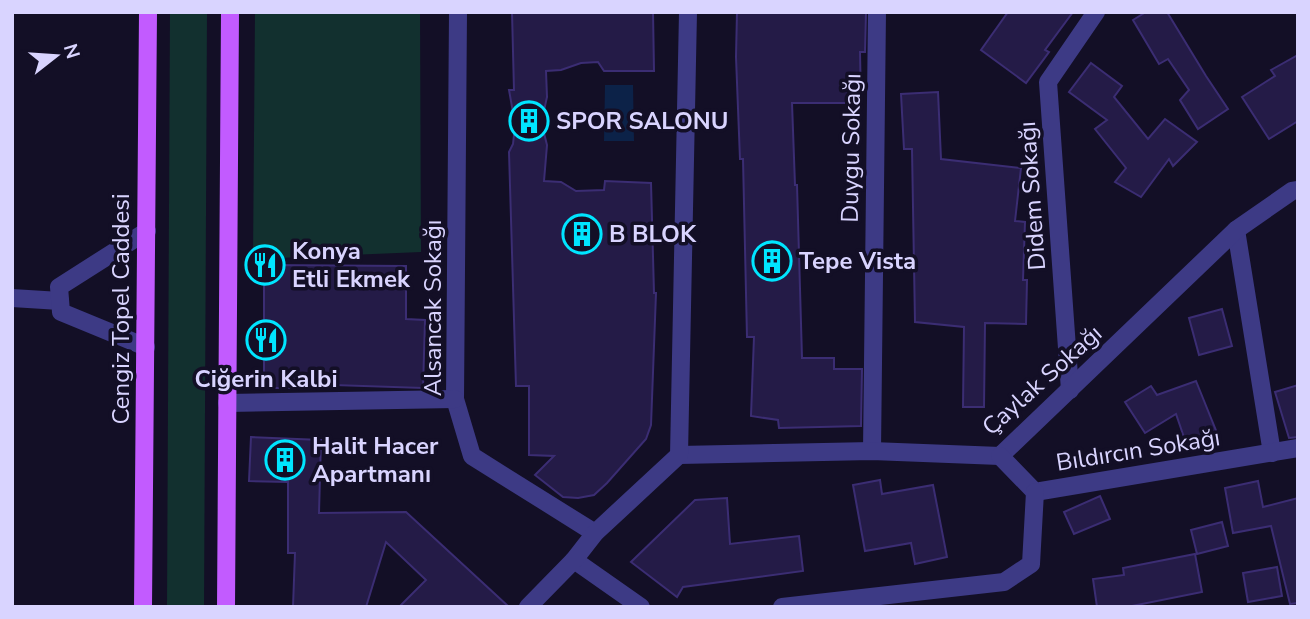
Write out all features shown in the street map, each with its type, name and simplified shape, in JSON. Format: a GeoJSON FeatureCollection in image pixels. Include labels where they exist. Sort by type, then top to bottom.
{"type":"FeatureCollection","features":[{"type":"Feature","properties":{"kind":"main road","name":"Cengiz Topel Caddesi"},"geometry":{"type":"LineString","coordinates":[[143,607],[148,12]]}},
{"type":"Feature","properties":{"kind":"main road"},"geometry":{"type":"LineString","coordinates":[[226,607],[230,12]]}},
{"type":"Feature","properties":{"kind":"street","name":"Alsancak Sokağı"},"geometry":{"type":"LineString","coordinates":[[458,12],[455,399],[472,456],[596,533]]}},
{"type":"Feature","properties":{"kind":"street"},"geometry":{"type":"LineString","coordinates":[[528,607],[596,533],[679,455],[688,12]]}},
{"type":"Feature","properties":{"kind":"street","name":"Duygu Sokağı"},"geometry":{"type":"LineString","coordinates":[[872,451],[877,12]]}},
{"type":"Feature","properties":{"kind":"street","name":"Didem Sokağı"},"geometry":{"type":"LineString","coordinates":[[1070,390],[1048,82],[1096,12]]}},
{"type":"Feature","properties":{"kind":"street","name":"Çaylak Sokağı"},"geometry":{"type":"LineString","coordinates":[[679,455],[872,451],[1000,456],[1236,230],[1292,191],[1298,190]]}},
{"type":"Feature","properties":{"kind":"street"},"geometry":{"type":"LineString","coordinates":[[1236,230],[1272,453]]}},
{"type":"Feature","properties":{"kind":"street"},"geometry":{"type":"LineString","coordinates":[[146,231],[59,287],[61,313],[146,347]]}},
{"type":"Feature","properties":{"kind":"street"},"geometry":{"type":"LineString","coordinates":[[12,298],[60,301]]}},
{"type":"Feature","properties":{"kind":"street"},"geometry":{"type":"LineString","coordinates":[[227,403],[455,399]]}},
{"type":"Feature","properties":{"kind":"street","name":"Bıldırcın Sokağı"},"geometry":{"type":"LineString","coordinates":[[1000,456],[1035,492],[1298,448]]}},
{"type":"Feature","properties":{"kind":"street"},"geometry":{"type":"LineString","coordinates":[[782,607],[1004,582],[1031,565],[1035,492]]}},
{"type":"Feature","properties":{"kind":"street"},"geometry":{"type":"LineString","coordinates":[[574,560],[641,607]]}},
{"type":"Feature","properties":{"kind":"green space"},"geometry":{"type":"Polygon","coordinates":[[[170,12],[207,12],[204,607],[167,607],[170,12]]]}},
{"type":"Feature","properties":{"kind":"green space"},"geometry":{"type":"Polygon","coordinates":[[[255,12],[420,12],[421,252],[253,259],[255,12]]]}},
{"type":"Feature","properties":{"kind":"water"},"geometry":{"type":"Polygon","coordinates":[[[605,85],[633,85],[634,141],[604,141],[605,85]]]}},
{"type":"Feature","properties":{"kind":"building"},"geometry":{"type":"Polygon","coordinates":[[[512,12],[653,12],[654,71],[604,71],[598,62],[546,71],[547,97],[543,115],[547,145],[544,181],[561,182],[576,191],[604,190],[605,181],[651,183],[656,293],[651,425],[646,439],[607,483],[594,495],[578,498],[563,497],[535,475],[554,456],[529,455],[529,386],[516,386],[509,152],[514,135],[509,90],[514,90],[512,12]]]}},
{"type":"Feature","properties":{"kind":"building"},"geometry":{"type":"Polygon","coordinates":[[[737,12],[866,12],[865,52],[860,52],[861,103],[792,103],[802,358],[834,358],[834,369],[862,369],[861,426],[779,428],[778,420],[751,416],[754,337],[747,337],[743,159],[740,159],[736,57],[737,12]]]}},
{"type":"Feature","properties":{"kind":"building"},"geometry":{"type":"Polygon","coordinates":[[[1008,12],[1073,12],[1045,50],[1049,52],[1026,83],[981,50],[1008,12]]]}},
{"type":"Feature","properties":{"kind":"building"},"geometry":{"type":"Polygon","coordinates":[[[1146,12],[1167,12],[1228,109],[1198,129],[1180,100],[1189,90],[1168,59],[1159,64],[1133,20],[1146,12]]]}},
{"type":"Feature","properties":{"kind":"building"},"geometry":{"type":"Polygon","coordinates":[[[1298,55],[1298,121],[1269,139],[1242,97],[1275,76],[1271,70],[1298,55]]]}},
{"type":"Feature","properties":{"kind":"building"},"geometry":{"type":"Polygon","coordinates":[[[1091,63],[1122,86],[1114,97],[1148,139],[1165,119],[1197,142],[1173,166],[1169,159],[1141,197],[1115,182],[1126,168],[1095,129],[1107,120],[1069,92],[1091,63]]]}},
{"type":"Feature","properties":{"kind":"building"},"geometry":{"type":"Polygon","coordinates":[[[938,92],[941,159],[1021,168],[1015,221],[1025,222],[1023,280],[1027,280],[1026,324],[985,323],[984,407],[963,407],[964,327],[915,322],[912,149],[904,149],[901,94],[938,92]]]}},
{"type":"Feature","properties":{"kind":"building"},"geometry":{"type":"Polygon","coordinates":[[[264,265],[406,266],[406,319],[425,320],[423,388],[304,384],[304,388],[264,388],[264,265]]]}},
{"type":"Feature","properties":{"kind":"building"},"geometry":{"type":"Polygon","coordinates":[[[1222,309],[1232,346],[1199,355],[1189,318],[1222,309]]]}},
{"type":"Feature","properties":{"kind":"building"},"geometry":{"type":"Polygon","coordinates":[[[1196,381],[1219,438],[1188,449],[1176,414],[1145,433],[1125,402],[1151,386],[1157,395],[1196,381]]]}},
{"type":"Feature","properties":{"kind":"building"},"geometry":{"type":"Polygon","coordinates":[[[1298,385],[1298,437],[1289,438],[1275,392],[1298,385]]]}},
{"type":"Feature","properties":{"kind":"building"},"geometry":{"type":"Polygon","coordinates":[[[251,437],[321,440],[319,513],[406,512],[509,607],[399,607],[426,580],[386,542],[366,607],[293,607],[295,553],[288,553],[288,482],[249,481],[251,437]]]}},
{"type":"Feature","properties":{"kind":"building"},"geometry":{"type":"Polygon","coordinates":[[[880,480],[882,494],[933,485],[947,557],[915,564],[911,543],[865,551],[853,485],[880,480]]]}},
{"type":"Feature","properties":{"kind":"building"},"geometry":{"type":"Polygon","coordinates":[[[1258,481],[1263,507],[1298,498],[1298,603],[1290,604],[1271,526],[1233,533],[1225,488],[1258,481]]]}},
{"type":"Feature","properties":{"kind":"building"},"geometry":{"type":"Polygon","coordinates":[[[1100,496],[1110,519],[1074,534],[1064,512],[1100,496]]]}},
{"type":"Feature","properties":{"kind":"building"},"geometry":{"type":"Polygon","coordinates":[[[727,498],[730,544],[799,536],[803,571],[683,587],[677,597],[631,562],[695,500],[727,498]]]}},
{"type":"Feature","properties":{"kind":"building"},"geometry":{"type":"Polygon","coordinates":[[[1222,522],[1228,546],[1197,554],[1191,530],[1222,522]]]}},
{"type":"Feature","properties":{"kind":"building"},"geometry":{"type":"Polygon","coordinates":[[[1195,554],[1202,592],[1127,607],[1097,607],[1093,579],[1124,575],[1123,568],[1195,554]]]}},
{"type":"Feature","properties":{"kind":"building"},"geometry":{"type":"Polygon","coordinates":[[[1277,567],[1282,596],[1248,602],[1243,573],[1277,567]]]}},
{"type":"Feature","properties":{"kind":"place","name":"SPOR SALONU"},"geometry":{"type":"Point","coordinates":[529,121]}},
{"type":"Feature","properties":{"kind":"place","name":"B BLOK"},"geometry":{"type":"Point","coordinates":[582,234]}},
{"type":"Feature","properties":{"kind":"place","name":"Tepe Vista"},"geometry":{"type":"Point","coordinates":[772,261]}},
{"type":"Feature","properties":{"kind":"place","name":"Konya Etli Ekmek"},"geometry":{"type":"Point","coordinates":[265,265]}},
{"type":"Feature","properties":{"kind":"place","name":"Ciğerin Kalbi"},"geometry":{"type":"Point","coordinates":[266,340]}},
{"type":"Feature","properties":{"kind":"place","name":"Halit Hacer Apartmanı"},"geometry":{"type":"Point","coordinates":[285,460]}}]}
